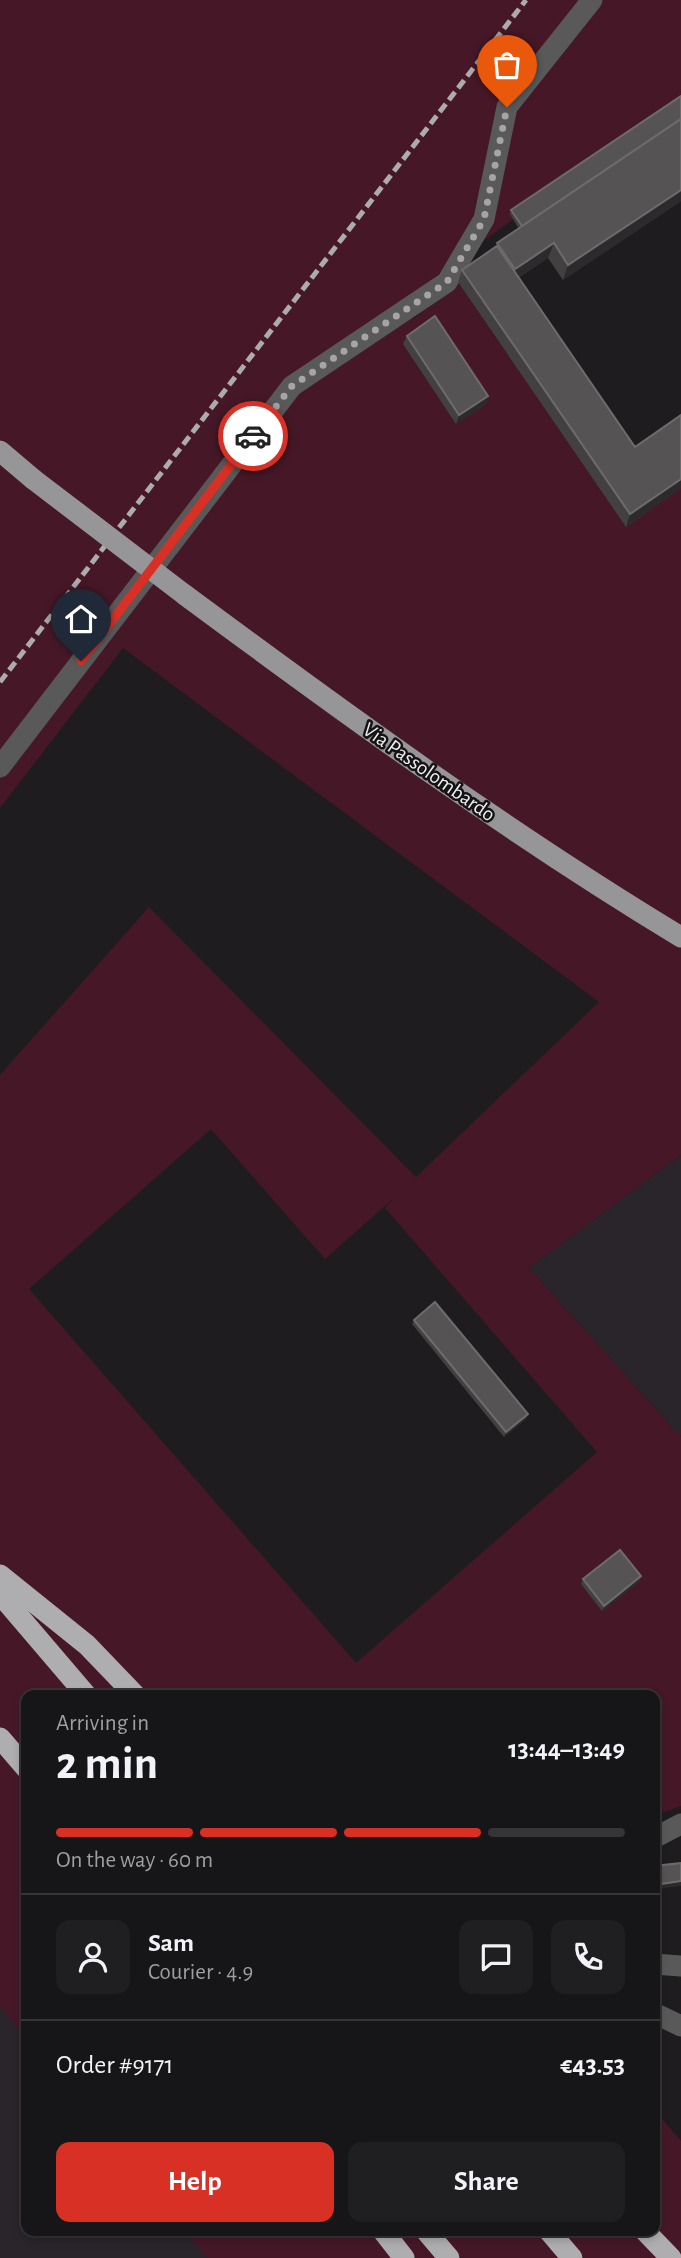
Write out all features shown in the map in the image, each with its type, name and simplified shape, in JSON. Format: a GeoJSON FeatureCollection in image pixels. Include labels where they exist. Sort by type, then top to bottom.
{"type":"FeatureCollection","features":[{"type":"Feature","properties":{"kind":"highway"},"geometry":{"type":"LineString","coordinates":[[0,1575],[87,1645],[130,1690]]}},
{"type":"Feature","properties":{"kind":"highway"},"geometry":{"type":"LineString","coordinates":[[0,1594],[83,1690]]}},
{"type":"Feature","properties":{"kind":"highway"},"geometry":{"type":"LineString","coordinates":[[0,1738],[21,1762]]}},
{"type":"Feature","properties":{"kind":"highway"},"geometry":{"type":"LineString","coordinates":[[387,2236],[404,2258]]}},
{"type":"Feature","properties":{"kind":"highway"},"geometry":{"type":"LineString","coordinates":[[430,2236],[449,2258]]}},
{"type":"Feature","properties":{"kind":"highway"},"geometry":{"type":"LineString","coordinates":[[553,2236],[572,2258]]}},
{"type":"Feature","properties":{"kind":"highway"},"geometry":{"type":"LineString","coordinates":[[650,2236],[671,2258]]}},
{"type":"Feature","properties":{"kind":"main road","name":"Via Passolombardo"},"geometry":{"type":"LineString","coordinates":[[0,452],[357,723],[550,855],[681,937]]}},
{"type":"Feature","properties":{"kind":"lane"},"geometry":{"type":"LineString","coordinates":[[0,767],[292,386],[447,282],[484,219],[507,107],[592,0]]}},
{"type":"Feature","properties":{"kind":"lane"},"geometry":{"type":"LineString","coordinates":[[660,1835],[681,1824]]}},
{"type":"Feature","properties":{"kind":"lane"},"geometry":{"type":"LineString","coordinates":[[660,1964],[681,1966]]}},
{"type":"Feature","properties":{"kind":"lane"},"geometry":{"type":"LineString","coordinates":[[660,2016],[681,2025]]}},
{"type":"Feature","properties":{"kind":"shaded area"},"geometry":{"type":"Polygon","coordinates":[[[0,0],[681,0],[681,95],[401,302],[413,319],[458,282],[626,526],[681,488],[681,1155],[529,1268],[681,1437],[681,1806],[660,1813],[660,1690],[21,1690],[21,2032],[0,2006],[0,1075],[149,907],[416,1177],[599,1002],[123,648],[0,808],[0,0]],[[211,1129],[29,1289],[356,1663],[597,1452],[385,1208],[394,1198],[325,1259],[211,1129]]]}},
{"type":"Feature","properties":{"kind":"shaded area"},"geometry":{"type":"Polygon","coordinates":[[[681,1155],[681,1437],[529,1268],[681,1155]]]}},
{"type":"Feature","properties":{"kind":"shaded area"},"geometry":{"type":"Polygon","coordinates":[[[0,2005],[21,2031],[21,2236],[191,2236],[209,2258],[0,2258],[0,2005]]]}},
{"type":"Feature","properties":{"kind":"shaded area"},"geometry":{"type":"Polygon","coordinates":[[[660,2117],[681,2141],[681,2258],[207,2258],[189,2236],[660,2236],[660,2117]]]}},
{"type":"Feature","properties":{"kind":"building"},"geometry":{"type":"Polygon","coordinates":[[[681,96],[681,119],[522,226],[511,210],[681,96]]]}},
{"type":"Feature","properties":{"kind":"building"},"geometry":{"type":"Polygon","coordinates":[[[681,119],[681,190],[568,265],[554,243],[515,269],[497,243],[681,119]]]}},
{"type":"Feature","properties":{"kind":"building"},"geometry":{"type":"Polygon","coordinates":[[[497,246],[635,447],[681,415],[681,479],[630,514],[462,270],[497,246]]]}},
{"type":"Feature","properties":{"kind":"building"},"geometry":{"type":"Polygon","coordinates":[[[435,316],[488,396],[459,415],[407,336],[435,316]]]}},
{"type":"Feature","properties":{"kind":"building"},"geometry":{"type":"Polygon","coordinates":[[[435,1302],[528,1414],[506,1432],[414,1320],[435,1302]]]}},
{"type":"Feature","properties":{"kind":"building"},"geometry":{"type":"Polygon","coordinates":[[[620,1550],[641,1576],[604,1606],[583,1579],[620,1550]]]}},
{"type":"Feature","properties":{"kind":"building"},"geometry":{"type":"Polygon","coordinates":[[[681,1863],[681,1881],[660,1884],[660,1865],[681,1863]]]}},
{"type":"Feature","properties":{"kind":"railway"},"geometry":{"type":"LineString","coordinates":[[0,682],[526,0]]}},
{"type":"Feature","properties":{"kind":"way so far"},"geometry":{"type":"LineString","coordinates":[[253,436],[292,386],[447,282],[484,219],[507,107]]}},
{"type":"Feature","properties":{"kind":"route"},"geometry":{"type":"LineString","coordinates":[[81,661],[253,436]]}}]}
